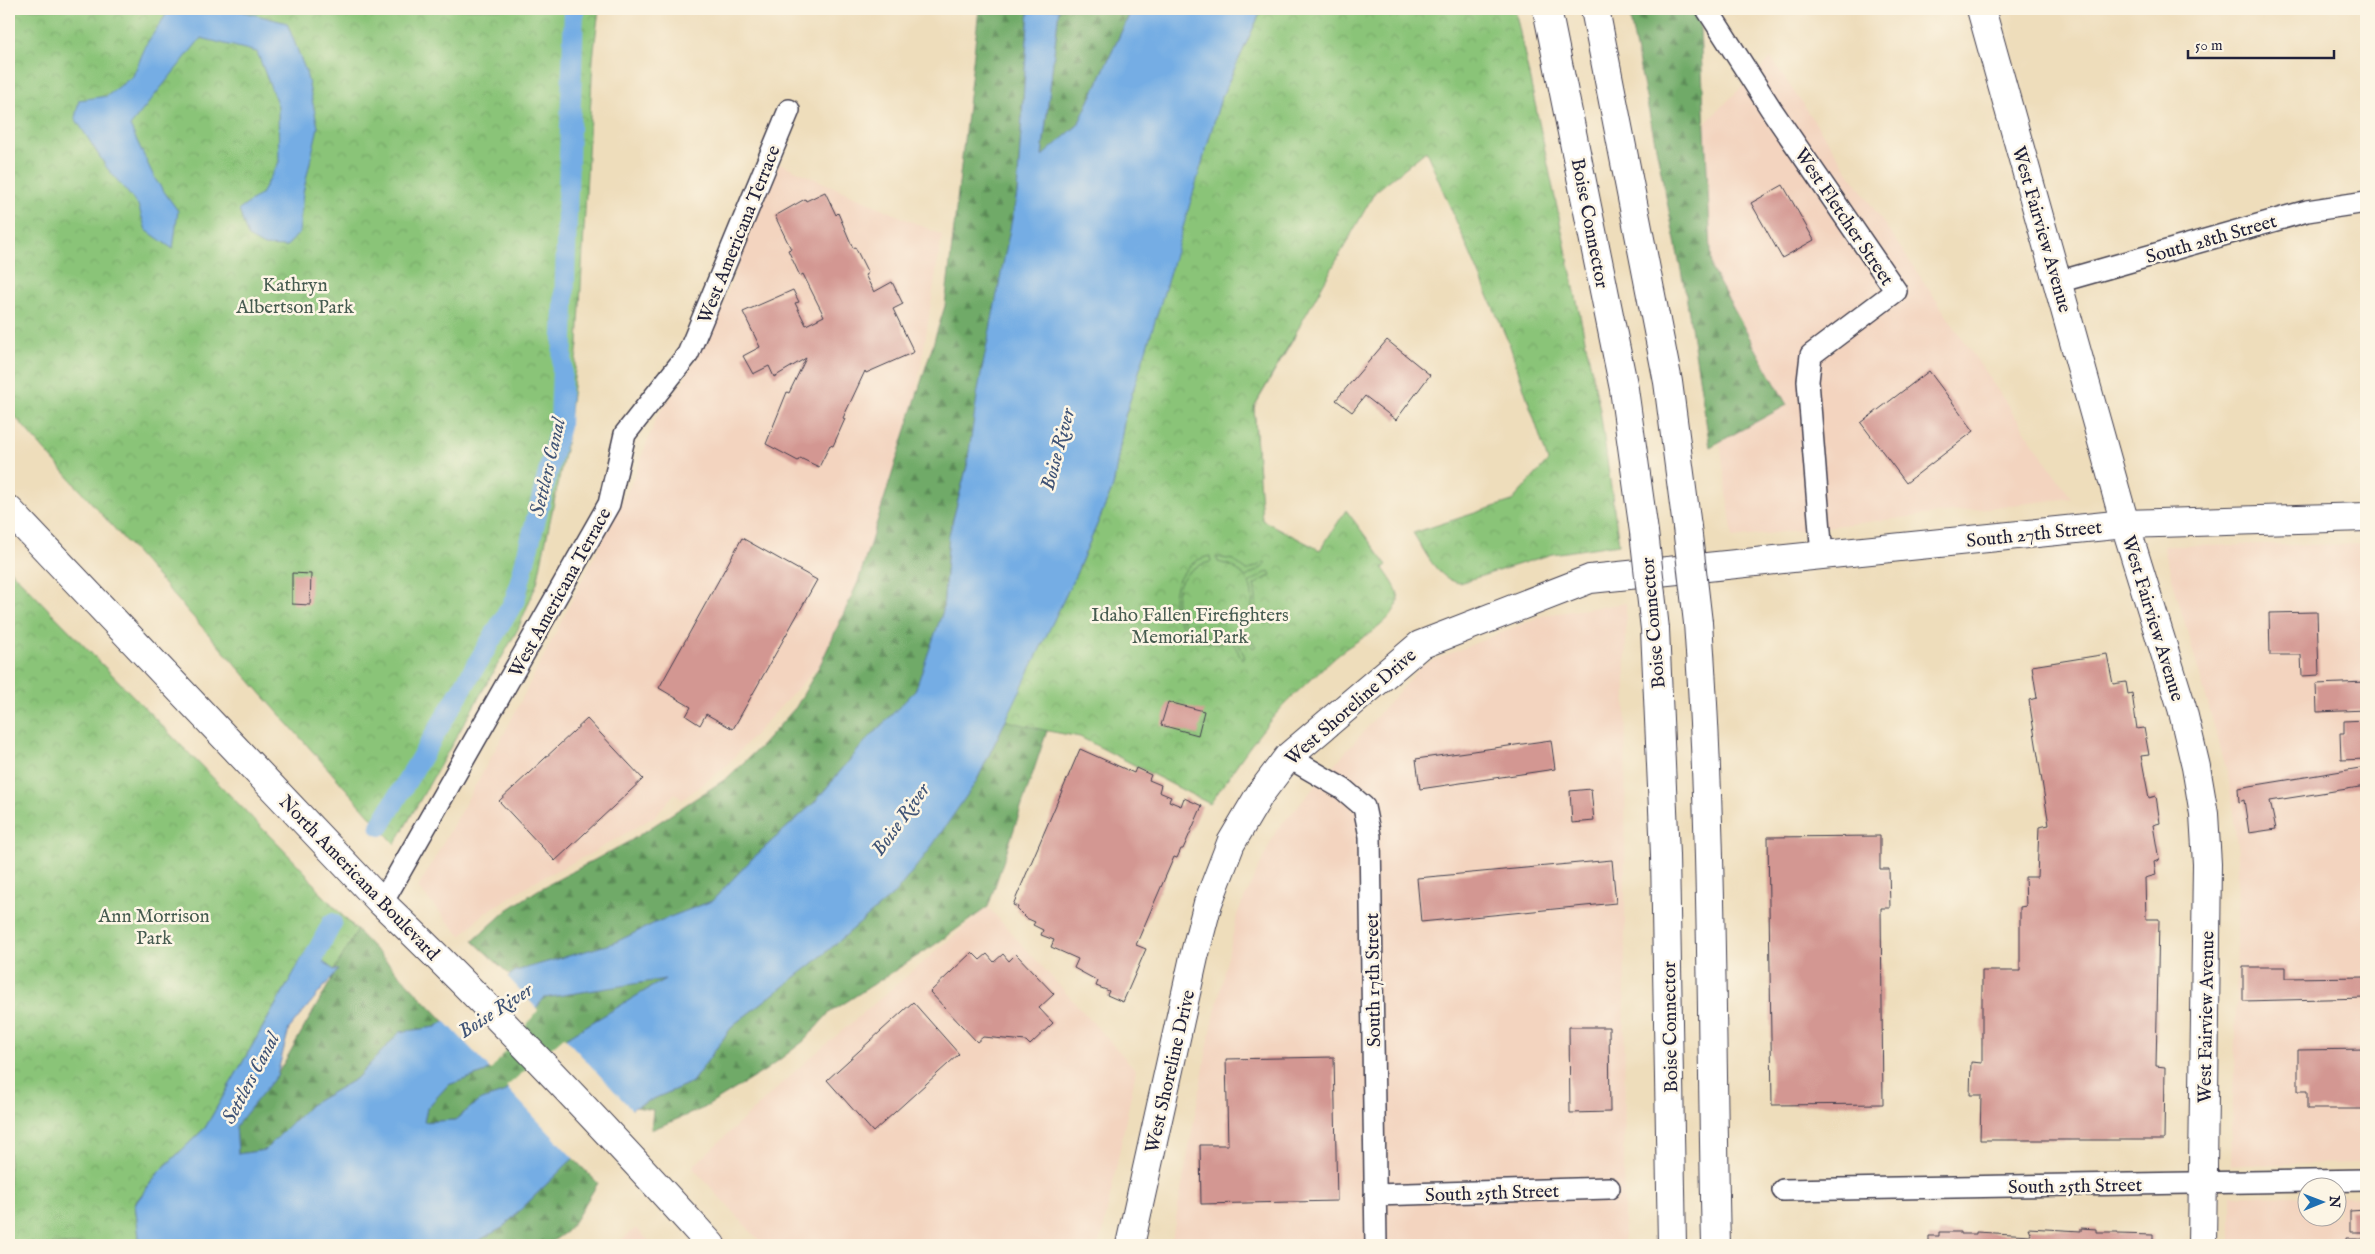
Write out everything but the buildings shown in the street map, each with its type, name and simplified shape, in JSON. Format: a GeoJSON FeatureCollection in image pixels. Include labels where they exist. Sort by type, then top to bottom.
{"type":"FeatureCollection","features":[{"type":"Feature","properties":{"kind":"main road","name":"Boise Connector"},"geometry":{"type":"LineString","coordinates":[[1547,9],[1624,389],[1644,532],[1655,629],[1665,855],[1672,1245]]}},
{"type":"Feature","properties":{"kind":"main road"},"geometry":{"type":"LineString","coordinates":[[1596,9],[1668,382],[1698,623],[1706,737],[1710,843],[1716,1245]]}},
{"type":"Feature","properties":{"kind":"main road","name":"West Fairview Avenue"},"geometry":{"type":"LineString","coordinates":[[1980,9],[2125,524],[2182,708],[2196,767],[2204,814],[2206,864],[2202,1245]]}},
{"type":"Feature","properties":{"kind":"main road","name":"North Americana Boulevard"},"geometry":{"type":"LineString","coordinates":[[9,510],[382,903],[440,959],[711,1245]]}},
{"type":"Feature","properties":{"kind":"main road","name":"South 27th Street"},"geometry":{"type":"LineString","coordinates":[[1822,556],[2125,524],[2366,517]]}},
{"type":"Feature","properties":{"kind":"main road","name":"West Shoreline Drive"},"geometry":{"type":"LineString","coordinates":[[1130,1245],[1194,957],[1208,903],[1231,843],[1260,794],[1288,757],[1420,645],[1590,579],[1822,556]]}},
{"type":"Feature","properties":{"kind":"street","name":"West Fletcher Street"},"geometry":{"type":"LineString","coordinates":[[1707,9],[1771,109],[1896,291],[1810,356],[1808,381],[1822,556]]}},
{"type":"Feature","properties":{"kind":"street","name":"West Americana Terrace"},"geometry":{"type":"LineString","coordinates":[[382,903],[609,504],[625,434],[688,354],[789,110]]}},
{"type":"Feature","properties":{"kind":"street","name":"South 28th Street"},"geometry":{"type":"LineString","coordinates":[[2058,282],[2306,210],[2366,202]]}},
{"type":"Feature","properties":{"kind":"street","name":"South 17th Street"},"geometry":{"type":"LineString","coordinates":[[1288,757],[1343,789],[1364,807],[1370,851],[1376,1245]]}},
{"type":"Feature","properties":{"kind":"street","name":"South 25th Street"},"geometry":{"type":"LineString","coordinates":[[1783,1190],[2366,1180]]}},
{"type":"Feature","properties":{"kind":"street","name":"South 25th Street"},"geometry":{"type":"LineString","coordinates":[[1375,1195],[1609,1188]]}},
{"type":"Feature","properties":{"kind":"shaded area"},"geometry":{"type":"Polygon","coordinates":[[[1771,58],[2071,498],[1733,538],[1680,148],[1771,58]]]}},
{"type":"Feature","properties":{"kind":"shaded area"},"geometry":{"type":"Polygon","coordinates":[[[779,163],[942,235],[917,391],[858,582],[821,663],[725,767],[682,800],[675,793],[654,817],[590,854],[533,882],[482,915],[461,936],[418,888],[505,732],[631,484],[657,416],[683,381],[719,316],[750,231],[779,163]]]}},
{"type":"Feature","properties":{"kind":"shaded area"},"geometry":{"type":"Polygon","coordinates":[[[2366,544],[2366,1163],[2231,1165],[2238,852],[2228,775],[2163,546],[2366,544]]]}},
{"type":"Feature","properties":{"kind":"shaded area"},"geometry":{"type":"Polygon","coordinates":[[[1626,603],[1624,1245],[1171,1245],[1208,1044],[1238,912],[1276,831],[1422,665],[1544,615],[1626,603]]]}},
{"type":"Feature","properties":{"kind":"shaded area"},"geometry":{"type":"Polygon","coordinates":[[[988,907],[1136,1070],[1103,1232],[1098,1245],[763,1245],[692,1167],[803,1064],[988,907]]]}},
{"type":"Feature","properties":{"kind":"shaded area"},"geometry":{"type":"Polygon","coordinates":[[[2231,1195],[2298,1196],[2298,1226],[2348,1226],[2348,1196],[2366,1197],[2366,1245],[2231,1245],[2231,1195]]]}},
{"type":"Feature","properties":{"kind":"shaded area"},"geometry":{"type":"Polygon","coordinates":[[[636,1228],[653,1245],[615,1245],[636,1228]]]}},
{"type":"Feature","properties":{"kind":"green space","name":"Kathryn Albertson Park"},"geometry":{"type":"Polygon","coordinates":[[[9,9],[599,9],[593,59],[578,344],[566,445],[537,583],[518,629],[395,844],[9,410],[9,9]]]}},
{"type":"Feature","properties":{"kind":"green space"},"geometry":{"type":"Polygon","coordinates":[[[979,9],[1029,9],[1017,194],[967,466],[949,535],[943,611],[916,691],[864,743],[814,803],[752,859],[712,901],[657,922],[614,943],[516,971],[510,975],[473,941],[507,910],[538,890],[630,841],[727,778],[762,745],[796,707],[821,663],[858,582],[945,306],[979,9]]]}},
{"type":"Feature","properties":{"kind":"green space"},"geometry":{"type":"Polygon","coordinates":[[[1059,9],[1132,9],[1078,125],[1042,157],[1059,9]]]}},
{"type":"Feature","properties":{"kind":"green space"},"geometry":{"type":"Polygon","coordinates":[[[1262,9],[1337,218],[1294,338],[1254,407],[1259,475],[1057,701],[988,907],[933,946],[829,1013],[804,1041],[766,1070],[704,1108],[651,1130],[653,1110],[635,1107],[692,1082],[733,1025],[811,965],[895,893],[976,782],[1076,574],[1113,487],[1125,416],[1162,299],[1262,9]]]}},
{"type":"Feature","properties":{"kind":"green space","name":"Idaho Fallen Firefighters Memorial Park"},"geometry":{"type":"Polygon","coordinates":[[[1262,9],[1515,9],[1600,410],[1619,544],[1552,554],[1459,583],[1444,576],[1438,570],[1413,533],[1512,501],[1548,461],[1510,346],[1426,151],[1375,192],[1254,407],[1262,520],[1320,550],[1346,510],[1387,565],[1383,568],[1397,591],[1397,605],[1392,614],[1378,628],[1336,656],[1282,707],[1249,747],[1210,804],[1080,737],[1005,720],[1076,574],[1113,487],[1125,416],[1221,98],[1262,9]]]}},
{"type":"Feature","properties":{"kind":"green space"},"geometry":{"type":"Polygon","coordinates":[[[1628,9],[1699,9],[1712,270],[1787,405],[1710,447],[1686,295],[1628,9]]]}},
{"type":"Feature","properties":{"kind":"green space"},"geometry":{"type":"Polygon","coordinates":[[[1210,556],[1211,562],[1192,570],[1181,582],[1177,597],[1179,612],[1186,626],[1198,635],[1214,638],[1233,633],[1245,657],[1242,659],[1231,639],[1217,643],[1203,642],[1192,636],[1182,626],[1176,613],[1174,600],[1176,585],[1189,566],[1202,558],[1210,556]]]}},
{"type":"Feature","properties":{"kind":"green space"},"geometry":{"type":"Polygon","coordinates":[[[1217,557],[1233,560],[1247,571],[1265,562],[1266,565],[1246,577],[1232,566],[1218,562],[1217,557]]]}},
{"type":"Feature","properties":{"kind":"green space","name":"Ann Morrison Park"},"geometry":{"type":"Polygon","coordinates":[[[9,569],[305,872],[319,891],[357,931],[334,970],[307,950],[205,1128],[159,1172],[135,1203],[140,1245],[9,1245],[9,569]]]}},
{"type":"Feature","properties":{"kind":"green space"},"geometry":{"type":"Polygon","coordinates":[[[1269,571],[1271,575],[1254,585],[1256,604],[1254,615],[1243,631],[1256,646],[1253,648],[1238,630],[1247,620],[1251,608],[1252,596],[1249,583],[1269,571]]]}},
{"type":"Feature","properties":{"kind":"green space"},"geometry":{"type":"Polygon","coordinates":[[[319,891],[444,1021],[436,1027],[400,1033],[356,1079],[310,1105],[265,1150],[238,1154],[236,1126],[277,1075],[337,970],[307,950],[205,1128],[159,1172],[135,1203],[140,1245],[50,1245],[319,891]]]}},
{"type":"Feature","properties":{"kind":"green space"},"geometry":{"type":"Polygon","coordinates":[[[667,978],[566,1038],[503,1093],[479,1101],[455,1120],[424,1122],[427,1108],[448,1085],[486,1072],[544,998],[667,978]]]}},
{"type":"Feature","properties":{"kind":"green space"},"geometry":{"type":"Polygon","coordinates":[[[573,1158],[598,1183],[566,1232],[547,1245],[470,1245],[502,1228],[573,1158]]]}},
{"type":"Feature","properties":{"kind":"water"},"geometry":{"type":"Polygon","coordinates":[[[170,9],[233,9],[287,23],[306,72],[318,127],[303,193],[299,233],[286,247],[264,246],[248,237],[239,210],[261,194],[279,162],[278,106],[257,52],[201,38],[130,126],[155,179],[178,211],[173,249],[146,230],[138,205],[107,168],[75,118],[79,100],[107,96],[133,76],[147,43],[170,9]]]}},
{"type":"Feature","properties":{"kind":"water","name":"Boise River"},"geometry":{"type":"Polygon","coordinates":[[[1029,9],[1059,9],[1042,156],[1078,125],[1132,9],[1262,9],[1221,98],[1162,299],[1125,416],[1113,487],[1076,574],[976,782],[927,853],[895,893],[811,965],[733,1025],[692,1082],[635,1107],[568,1163],[502,1228],[470,1245],[140,1245],[135,1204],[159,1172],[205,1128],[307,950],[334,970],[338,970],[289,1029],[277,1075],[236,1126],[238,1154],[265,1150],[310,1105],[356,1079],[400,1032],[436,1027],[516,971],[614,943],[657,922],[712,901],[752,859],[814,803],[864,743],[915,691],[943,611],[949,535],[967,466],[978,390],[1017,194],[1029,9]],[[665,979],[544,998],[486,1072],[448,1085],[427,1108],[424,1122],[455,1120],[479,1101],[503,1093],[566,1038],[665,979]]]}},
{"type":"Feature","properties":{"kind":"pier"},"geometry":{"type":"Polygon","coordinates":[[[506,975],[538,1010],[491,1070],[443,1019],[506,975]]]}},
{"type":"Feature","properties":{"kind":"pier"},"geometry":{"type":"Polygon","coordinates":[[[564,1037],[633,1111],[575,1160],[506,1087],[564,1037]]]}},
{"type":"Feature","properties":{"kind":"waterway","name":"Settlers Canal"},"geometry":{"type":"LineString","coordinates":[[380,826],[515,600],[560,426],[574,9]]}},
{"type":"Feature","properties":{"kind":"waterway","name":"Settlers Canal"},"geometry":{"type":"LineString","coordinates":[[302,980],[332,923]]}}]}
